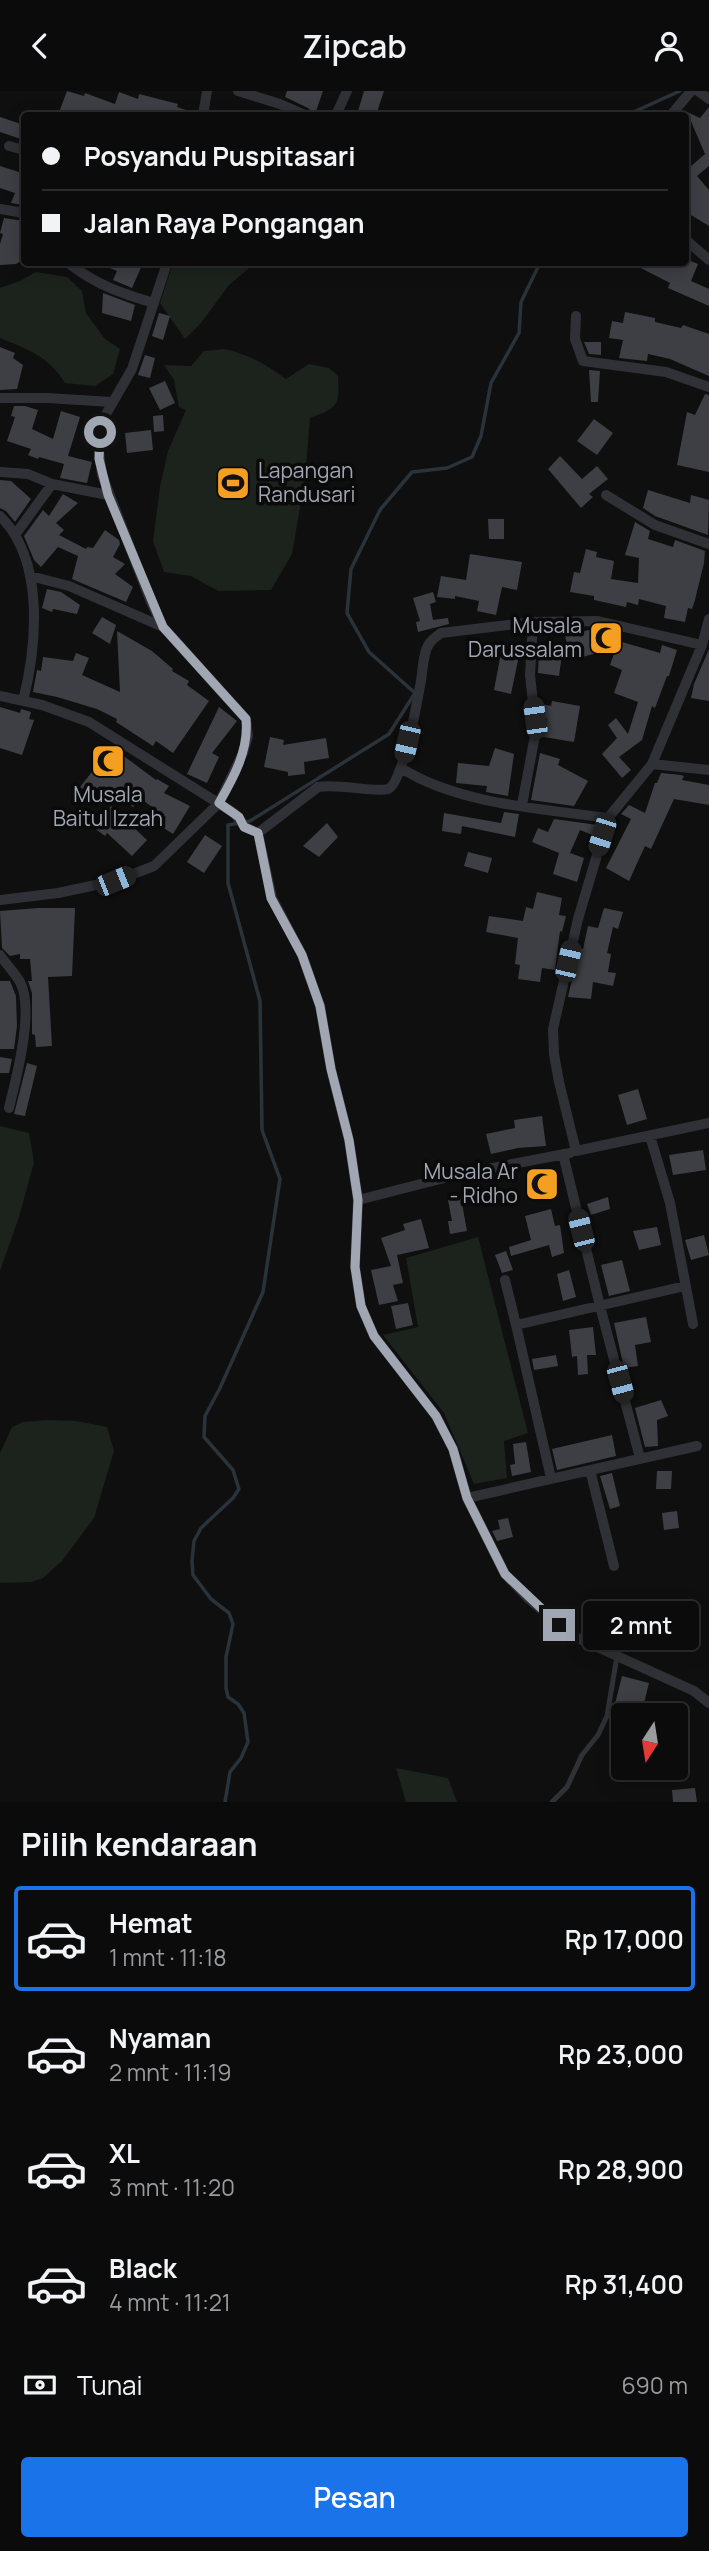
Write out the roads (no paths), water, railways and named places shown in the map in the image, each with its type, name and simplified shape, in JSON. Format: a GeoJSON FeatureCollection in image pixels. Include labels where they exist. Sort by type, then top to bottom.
{"type":"FeatureCollection","features":[{"type":"Feature","properties":{"kind":"street"},"geometry":{"type":"LineString","coordinates":[[204,112],[207,91]]}},
{"type":"Feature","properties":{"kind":"street"},"geometry":{"type":"LineString","coordinates":[[238,91],[299,112]]}},
{"type":"Feature","properties":{"kind":"street"},"geometry":{"type":"LineString","coordinates":[[337,112],[347,91]]}},
{"type":"Feature","properties":{"kind":"street"},"geometry":{"type":"LineString","coordinates":[[674,112],[691,91]]}},
{"type":"Feature","properties":{"kind":"street"},"geometry":{"type":"LineString","coordinates":[[698,91],[709,99]]}},
{"type":"Feature","properties":{"kind":"street"},"geometry":{"type":"LineString","coordinates":[[9,146],[21,150]]}},
{"type":"Feature","properties":{"kind":"street"},"geometry":{"type":"LineString","coordinates":[[0,209],[21,212]]}},
{"type":"Feature","properties":{"kind":"street"},"geometry":{"type":"LineString","coordinates":[[689,243],[709,260]]}},
{"type":"Feature","properties":{"kind":"street"},"geometry":{"type":"LineString","coordinates":[[72,266],[112,291],[155,303]]}},
{"type":"Feature","properties":{"kind":"street"},"geometry":{"type":"LineString","coordinates":[[0,901],[115,881],[154,866],[219,803],[243,753],[248,736],[246,719],[163,627],[102,475],[98,444],[102,421],[132,369],[166,266]]}},
{"type":"Feature","properties":{"kind":"street"},"geometry":{"type":"LineString","coordinates":[[576,316],[575,339],[583,361],[666,372],[709,387]]}},
{"type":"Feature","properties":{"kind":"street"},"geometry":{"type":"LineString","coordinates":[[0,398],[112,402]]}},
{"type":"Feature","properties":{"kind":"street"},"geometry":{"type":"LineString","coordinates":[[0,472],[28,474],[52,484],[108,495]]}},
{"type":"Feature","properties":{"kind":"street"},"geometry":{"type":"LineString","coordinates":[[15,535],[52,484]]}},
{"type":"Feature","properties":{"kind":"street"},"geometry":{"type":"LineString","coordinates":[[606,495],[655,525],[709,544]]}},
{"type":"Feature","properties":{"kind":"street"},"geometry":{"type":"LineString","coordinates":[[0,516],[15,535],[30,576],[34,644],[23,701]]}},
{"type":"Feature","properties":{"kind":"street"},"geometry":{"type":"LineString","coordinates":[[30,576],[59,582],[163,627]]}},
{"type":"Feature","properties":{"kind":"street"},"geometry":{"type":"LineString","coordinates":[[576,1151],[554,1054],[553,1029],[581,908],[608,818],[652,764],[705,639],[709,619]]}},
{"type":"Feature","properties":{"kind":"street"},"geometry":{"type":"LineString","coordinates":[[258,833],[318,787],[329,785],[387,789],[395,783],[401,768],[426,650],[441,633],[533,622],[598,621],[705,639]]}},
{"type":"Feature","properties":{"kind":"street"},"geometry":{"type":"LineString","coordinates":[[522,805],[536,730],[530,675],[533,622]]}},
{"type":"Feature","properties":{"kind":"street"},"geometry":{"type":"LineString","coordinates":[[0,696],[64,712],[89,722],[219,803],[258,833],[271,898],[302,955],[320,1006],[331,1069],[349,1140],[358,1200],[355,1267],[361,1306],[374,1336],[436,1416],[453,1449],[467,1498],[493,1554],[513,1582],[571,1635],[694,1691],[709,1703]]}},
{"type":"Feature","properties":{"kind":"street"},"geometry":{"type":"LineString","coordinates":[[652,764],[709,770]]}},
{"type":"Feature","properties":{"kind":"street"},"geometry":{"type":"LineString","coordinates":[[401,768],[426,782],[468,794],[608,818]]}},
{"type":"Feature","properties":{"kind":"street"},"geometry":{"type":"LineString","coordinates":[[0,955],[21,983],[24,996],[24,1034],[9,1108]]}},
{"type":"Feature","properties":{"kind":"street"},"geometry":{"type":"LineString","coordinates":[[358,1200],[433,1180],[709,1123]]}},
{"type":"Feature","properties":{"kind":"street"},"geometry":{"type":"LineString","coordinates":[[650,1136],[670,1203],[693,1324]]}},
{"type":"Feature","properties":{"kind":"street"},"geometry":{"type":"LineString","coordinates":[[563,1154],[640,1458]]}},
{"type":"Feature","properties":{"kind":"street"},"geometry":{"type":"LineString","coordinates":[[505,1280],[551,1478]]}},
{"type":"Feature","properties":{"kind":"street"},"geometry":{"type":"LineString","coordinates":[[516,1325],[685,1286]]}},
{"type":"Feature","properties":{"kind":"street"},"geometry":{"type":"LineString","coordinates":[[467,1498],[696,1446]]}},
{"type":"Feature","properties":{"kind":"street"},"geometry":{"type":"LineString","coordinates":[[590,1470],[614,1566]]}},
{"type":"Feature","properties":{"kind":"lane"},"geometry":{"type":"LineString","coordinates":[[552,1802],[567,1787],[582,1755],[598,1735],[607,1716],[614,1687],[617,1656]]}},
{"type":"Feature","properties":{"kind":"waterway"},"geometry":{"type":"LineString","coordinates":[[634,112],[680,91]]}},
{"type":"Feature","properties":{"kind":"waterway"},"geometry":{"type":"LineString","coordinates":[[225,1802],[230,1772],[241,1758],[248,1742],[244,1713],[238,1704],[228,1697],[226,1688],[226,1657],[233,1624],[229,1613],[211,1599],[193,1575],[192,1561],[194,1541],[201,1528],[239,1489],[233,1470],[204,1437],[205,1416],[263,1292],[280,1179],[262,1130],[260,1001],[228,883],[228,825],[250,821],[389,734],[415,693],[369,652],[347,613],[351,569],[380,510],[412,472],[447,468],[472,457],[481,436],[491,383],[519,333],[521,302],[539,266]]}},
{"type":"Feature","properties":{"kind":"place","name":"Lapangan Randusari"},"geometry":{"type":"Point","coordinates":[233,483]}},
{"type":"Feature","properties":{"kind":"place","name":"Musala Darussalam"},"geometry":{"type":"Point","coordinates":[606,638]}},
{"type":"Feature","properties":{"kind":"place","name":"Musala Baitul Izzah"},"geometry":{"type":"Point","coordinates":[108,761]}},
{"type":"Feature","properties":{"kind":"place","name":"Musala Ar - Ridho"},"geometry":{"type":"Point","coordinates":[542,1184]}}]}
